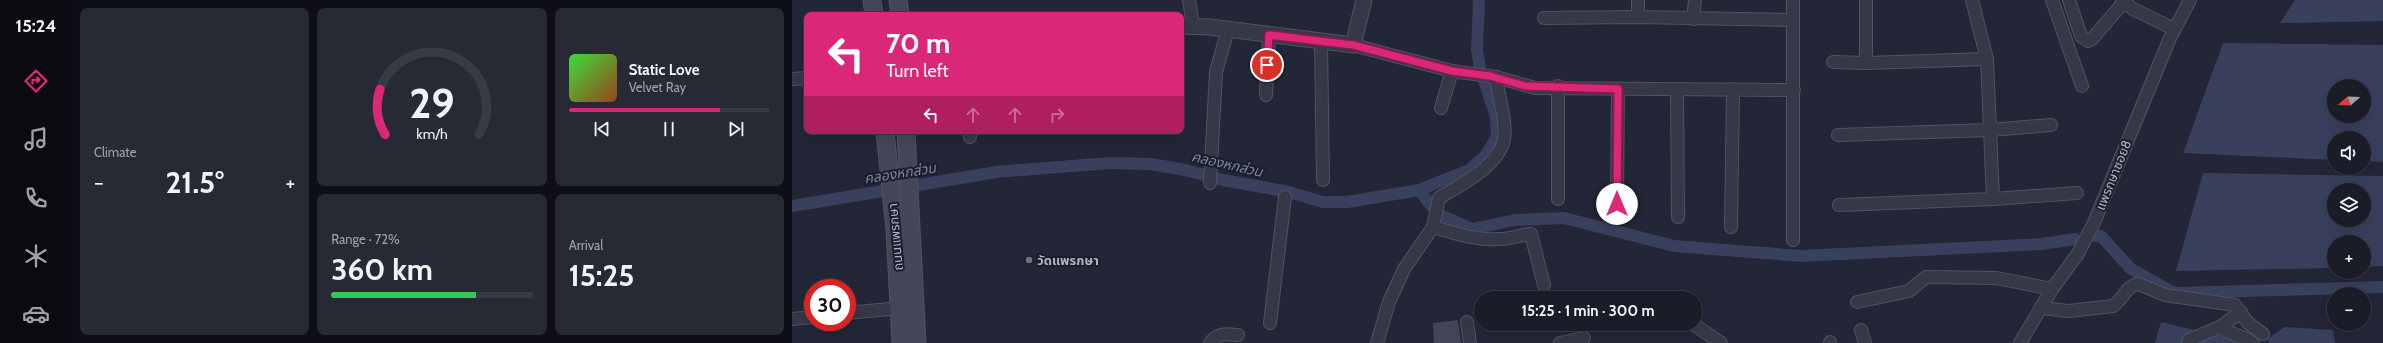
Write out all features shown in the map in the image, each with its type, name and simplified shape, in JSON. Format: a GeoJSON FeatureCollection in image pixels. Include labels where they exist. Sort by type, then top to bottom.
{"type":"FeatureCollection","features":[{"type":"Feature","properties":{"kind":"main road"},"geometry":{"type":"LineString","coordinates":[[872,0],[874,12]]}},
{"type":"Feature","properties":{"kind":"main road"},"geometry":{"type":"LineString","coordinates":[[898,0],[900,12]]}},
{"type":"Feature","properties":{"kind":"main road","name":"ถนนแพรกษา"},"geometry":{"type":"LineString","coordinates":[[885,134],[902,343]]}},
{"type":"Feature","properties":{"kind":"main road","name":"ถนนแพรกษา"},"geometry":{"type":"LineString","coordinates":[[906,134],[917,343]]}},
{"type":"Feature","properties":{"kind":"street"},"geometry":{"type":"LineString","coordinates":[[1189,0],[1187,26],[1228,29],[1353,45],[1457,72],[1493,76],[1525,86],[1677,90],[1794,90]]}},
{"type":"Feature","properties":{"kind":"street"},"geometry":{"type":"LineString","coordinates":[[1353,45],[1364,0]]}},
{"type":"Feature","properties":{"kind":"street"},"geometry":{"type":"LineString","coordinates":[[1638,0],[1638,17]]}},
{"type":"Feature","properties":{"kind":"street"},"geometry":{"type":"LineString","coordinates":[[1693,19],[1695,0]]}},
{"type":"Feature","properties":{"kind":"street"},"geometry":{"type":"LineString","coordinates":[[1793,0],[1793,240]]}},
{"type":"Feature","properties":{"kind":"street"},"geometry":{"type":"LineString","coordinates":[[1866,0],[1866,63]]}},
{"type":"Feature","properties":{"kind":"street"},"geometry":{"type":"LineString","coordinates":[[1972,0],[1987,59],[1994,199]]}},
{"type":"Feature","properties":{"kind":"street"},"geometry":{"type":"LineString","coordinates":[[2052,0],[2082,86]]}},
{"type":"Feature","properties":{"kind":"street"},"geometry":{"type":"LineString","coordinates":[[2069,0],[2081,36],[2088,41],[2092,40],[2123,1],[2133,9],[2174,29]]}},
{"type":"Feature","properties":{"kind":"street","name":"แพรกษาซอย8"},"geometry":{"type":"LineString","coordinates":[[2020,343],[2052,289],[2076,255],[2093,225],[2174,29],[2190,0]]}},
{"type":"Feature","properties":{"kind":"street"},"geometry":{"type":"LineString","coordinates":[[1544,18],[1638,17],[1793,20]]}},
{"type":"Feature","properties":{"kind":"street"},"geometry":{"type":"LineString","coordinates":[[1210,183],[1216,72],[1228,29]]}},
{"type":"Feature","properties":{"kind":"street"},"geometry":{"type":"LineString","coordinates":[[1266,95],[1269,35]]}},
{"type":"Feature","properties":{"kind":"street"},"geometry":{"type":"LineString","coordinates":[[1321,42],[1323,180]]}},
{"type":"Feature","properties":{"kind":"street"},"geometry":{"type":"LineString","coordinates":[[1833,62],[1866,63],[1987,59]]}},
{"type":"Feature","properties":{"kind":"street"},"geometry":{"type":"LineString","coordinates":[[1441,108],[1457,72]]}},
{"type":"Feature","properties":{"kind":"street"},"geometry":{"type":"LineString","coordinates":[[1377,343],[1389,302],[1404,269],[1434,222],[1439,198],[1479,173],[1498,153],[1504,139],[1503,119],[1493,76]]}},
{"type":"Feature","properties":{"kind":"street"},"geometry":{"type":"LineString","coordinates":[[792,79],[804,78]]}},
{"type":"Feature","properties":{"kind":"street"},"geometry":{"type":"LineString","coordinates":[[1558,86],[1558,199]]}},
{"type":"Feature","properties":{"kind":"street"},"geometry":{"type":"LineString","coordinates":[[1617,204],[1618,89]]}},
{"type":"Feature","properties":{"kind":"street"},"geometry":{"type":"LineString","coordinates":[[1731,227],[1733,89]]}},
{"type":"Feature","properties":{"kind":"street"},"geometry":{"type":"LineString","coordinates":[[1677,90],[1678,217]]}},
{"type":"Feature","properties":{"kind":"street"},"geometry":{"type":"LineString","coordinates":[[1838,135],[1990,130],[2051,125]]}},
{"type":"Feature","properties":{"kind":"street"},"geometry":{"type":"LineString","coordinates":[[1839,205],[1994,199],[2077,193]]}},
{"type":"Feature","properties":{"kind":"street"},"geometry":{"type":"LineString","coordinates":[[1270,324],[1285,197]]}},
{"type":"Feature","properties":{"kind":"street"},"geometry":{"type":"LineString","coordinates":[[1434,222],[1468,238],[1500,239],[1531,234],[1544,286]]}},
{"type":"Feature","properties":{"kind":"street"},"geometry":{"type":"LineString","coordinates":[[1857,302],[1909,291],[1926,277],[1996,278],[2052,289]]}},
{"type":"Feature","properties":{"kind":"street"},"geometry":{"type":"LineString","coordinates":[[2041,308],[2069,311],[2113,306],[2119,302],[2129,287],[2139,284],[2170,296],[2235,305],[2248,322],[2263,334]]}},
{"type":"Feature","properties":{"kind":"street"},"geometry":{"type":"LineString","coordinates":[[856,312],[900,308]]}},
{"type":"Feature","properties":{"kind":"street"},"geometry":{"type":"LineString","coordinates":[[2188,343],[2189,340],[2220,327],[2241,312]]}},
{"type":"Feature","properties":{"kind":"street"},"geometry":{"type":"LineString","coordinates":[[792,319],[804,318]]}},
{"type":"Feature","properties":{"kind":"street"},"geometry":{"type":"LineString","coordinates":[[1467,322],[1470,343]]}},
{"type":"Feature","properties":{"kind":"street"},"geometry":{"type":"LineString","coordinates":[[2220,327],[2229,334],[2248,339],[2253,343]]}},
{"type":"Feature","properties":{"kind":"street"},"geometry":{"type":"LineString","coordinates":[[1702,330],[1721,343]]}},
{"type":"Feature","properties":{"kind":"street"},"geometry":{"type":"LineString","coordinates":[[1861,330],[1866,343]]}},
{"type":"Feature","properties":{"kind":"street"},"geometry":{"type":"LineString","coordinates":[[1210,343],[1214,337],[1220,334],[1238,335]]}},
{"type":"Feature","properties":{"kind":"street"},"geometry":{"type":"LineString","coordinates":[[1560,343],[1584,338]]}},
{"type":"Feature","properties":{"kind":"water"},"geometry":{"type":"Polygon","coordinates":[[[2295,0],[2383,0],[2383,21],[2280,23],[2295,0]]]}},
{"type":"Feature","properties":{"kind":"water"},"geometry":{"type":"Polygon","coordinates":[[[2223,43],[2383,45],[2383,162],[2371,161],[2371,131],[2327,131],[2327,160],[2183,153],[2223,43]]]}},
{"type":"Feature","properties":{"kind":"water"},"geometry":{"type":"Polygon","coordinates":[[[2203,173],[2383,176],[2383,266],[2371,267],[2371,235],[2327,235],[2327,268],[2176,271],[2203,173]]]}},
{"type":"Feature","properties":{"kind":"water"},"geometry":{"type":"Polygon","coordinates":[[[2161,322],[2249,343],[2155,343],[2161,322]]]}},
{"type":"Feature","properties":{"kind":"water"},"geometry":{"type":"Polygon","coordinates":[[[2284,327],[2333,331],[2335,343],[2269,343],[2268,339],[2284,327]]]}},
{"type":"Feature","properties":{"kind":"building"},"geometry":{"type":"Polygon","coordinates":[[[1458,320],[1461,343],[1434,343],[1433,323],[1458,320]]]}},
{"type":"Feature","properties":{"kind":"waterway","name":"คลองหกส่วน"},"geometry":{"type":"LineString","coordinates":[[792,206],[997,172],[1109,163],[1151,164],[1185,170],[1223,180],[1289,192],[1323,202],[1347,202],[1419,190],[1469,170],[1485,156],[1497,137],[1496,116],[1480,69],[1477,49],[1479,0]]}},
{"type":"Feature","properties":{"kind":"waterway"},"geometry":{"type":"LineString","coordinates":[[1419,190],[1438,214],[1472,229],[1515,220],[1564,218],[1674,246],[1801,256],[2042,244],[2075,239]]}},
{"type":"Feature","properties":{"kind":"waterway"},"geometry":{"type":"LineString","coordinates":[[2096,236],[2101,236],[2131,269],[2174,293],[2383,287]]}},
{"type":"Feature","properties":{"kind":"place","name":"วัดแพรกษา"},"geometry":{"type":"Point","coordinates":[1029,260]}},
{"type":"Feature","properties":{"kind":"route"},"geometry":{"type":"LineString","coordinates":[[1267,65],[1269,35],[1353,45],[1452,71],[1490,76],[1535,88],[1558,86],[1618,89],[1617,204]]}}]}
